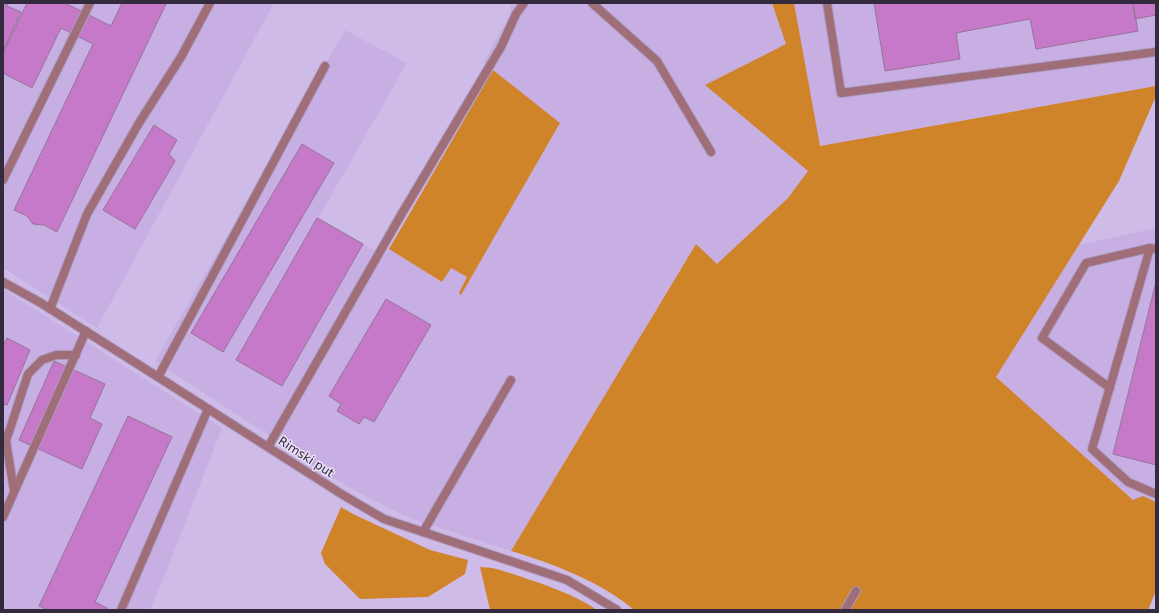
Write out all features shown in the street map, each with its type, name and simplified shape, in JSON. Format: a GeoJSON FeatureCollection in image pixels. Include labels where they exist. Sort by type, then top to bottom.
{"type":"FeatureCollection","features":[{"type":"Feature","properties":{"kind":"street"},"geometry":{"type":"LineString","coordinates":[[3,180],[90,3]]}},
{"type":"Feature","properties":{"kind":"street"},"geometry":{"type":"LineString","coordinates":[[50,309],[87,214],[139,123],[181,57],[210,3]]}},
{"type":"Feature","properties":{"kind":"street"},"geometry":{"type":"LineString","coordinates":[[268,447],[401,215],[501,47],[516,14],[524,3]]}},
{"type":"Feature","properties":{"kind":"street"},"geometry":{"type":"LineString","coordinates":[[592,3],[657,61],[711,152]]}},
{"type":"Feature","properties":{"kind":"street"},"geometry":{"type":"LineString","coordinates":[[826,3],[841,93],[1156,52]]}},
{"type":"Feature","properties":{"kind":"street"},"geometry":{"type":"LineString","coordinates":[[158,376],[325,66]]}},
{"type":"Feature","properties":{"kind":"street"},"geometry":{"type":"LineString","coordinates":[[1110,388],[1042,338],[1086,263],[1153,248],[1092,449],[1128,482],[1156,494]]}},
{"type":"Feature","properties":{"kind":"street","name":"Rimski put"},"geometry":{"type":"LineString","coordinates":[[3,282],[86,331],[343,495],[384,519],[567,580],[617,610]]}},
{"type":"Feature","properties":{"kind":"street"},"geometry":{"type":"LineString","coordinates":[[3,517],[86,331]]}},
{"type":"Feature","properties":{"kind":"street"},"geometry":{"type":"LineString","coordinates":[[14,492],[6,442],[28,374],[42,360],[56,355],[76,355]]}},
{"type":"Feature","properties":{"kind":"street"},"geometry":{"type":"LineString","coordinates":[[423,532],[511,380]]}},
{"type":"Feature","properties":{"kind":"street"},"geometry":{"type":"LineString","coordinates":[[121,610],[208,409]]}},
{"type":"Feature","properties":{"kind":"street"},"geometry":{"type":"LineString","coordinates":[[845,610],[856,591]]}},
{"type":"Feature","properties":{"kind":"shaded area"},"geometry":{"type":"Polygon","coordinates":[[[3,3],[274,3],[97,328],[3,268],[3,3]]]}},
{"type":"Feature","properties":{"kind":"shaded area"},"geometry":{"type":"Polygon","coordinates":[[[510,3],[772,3],[787,44],[706,85],[808,171],[788,198],[717,265],[696,244],[511,551],[409,518],[357,492],[155,361],[345,30],[407,63],[319,217],[384,256],[389,249],[442,282],[451,267],[467,277],[459,293],[560,123],[483,63],[511,13],[510,3]]]}},
{"type":"Feature","properties":{"kind":"shaded area"},"geometry":{"type":"Polygon","coordinates":[[[772,3],[794,3],[820,146],[1156,86],[1156,96],[1119,181],[996,377],[1133,500],[1143,496],[1156,502],[1156,591],[1148,610],[634,610],[607,591],[576,574],[543,561],[511,551],[696,244],[717,264],[788,198],[808,171],[705,85],[786,44],[772,3]]]}},
{"type":"Feature","properties":{"kind":"shaded area"},"geometry":{"type":"Polygon","coordinates":[[[794,3],[1156,3],[1156,86],[819,146],[794,3]]]}},
{"type":"Feature","properties":{"kind":"shaded area"},"geometry":{"type":"Polygon","coordinates":[[[493,70],[560,123],[461,295],[459,293],[467,277],[451,268],[442,282],[389,249],[493,70]]]}},
{"type":"Feature","properties":{"kind":"shaded area"},"geometry":{"type":"Polygon","coordinates":[[[1156,228],[1156,520],[995,377],[1079,245],[1156,228]]]}},
{"type":"Feature","properties":{"kind":"shaded area"},"geometry":{"type":"Polygon","coordinates":[[[3,289],[222,428],[150,610],[3,610],[3,289]]]}},
{"type":"Feature","properties":{"kind":"shaded area"},"geometry":{"type":"Polygon","coordinates":[[[341,507],[430,550],[468,560],[465,574],[428,597],[360,599],[325,564],[321,553],[341,507]]]}},
{"type":"Feature","properties":{"kind":"shaded area"},"geometry":{"type":"Polygon","coordinates":[[[480,567],[500,570],[549,586],[579,599],[597,610],[490,610],[480,567]]]}},
{"type":"Feature","properties":{"kind":"building"},"geometry":{"type":"Polygon","coordinates":[[[3,3],[8,3],[7,6],[21,12],[3,51],[3,3]]]}},
{"type":"Feature","properties":{"kind":"building"},"geometry":{"type":"Polygon","coordinates":[[[27,3],[65,3],[111,26],[122,3],[166,4],[57,232],[44,225],[33,224],[27,216],[14,210],[93,44],[61,28],[32,88],[3,73],[3,53],[27,3]]]}},
{"type":"Feature","properties":{"kind":"building"},"geometry":{"type":"Polygon","coordinates":[[[874,3],[1133,3],[1138,31],[1036,49],[1030,19],[956,33],[960,59],[885,71],[874,3]]]}},
{"type":"Feature","properties":{"kind":"building"},"geometry":{"type":"Polygon","coordinates":[[[1133,3],[1156,3],[1156,15],[1135,19],[1133,3]]]}},
{"type":"Feature","properties":{"kind":"building"},"geometry":{"type":"Polygon","coordinates":[[[154,125],[177,140],[169,154],[175,161],[135,229],[103,210],[154,125]]]}},
{"type":"Feature","properties":{"kind":"building"},"geometry":{"type":"Polygon","coordinates":[[[302,144],[334,163],[223,352],[191,333],[302,144]]]}},
{"type":"Feature","properties":{"kind":"building"},"geometry":{"type":"Polygon","coordinates":[[[317,218],[363,244],[282,386],[236,360],[317,218]]]}},
{"type":"Feature","properties":{"kind":"building"},"geometry":{"type":"Polygon","coordinates":[[[1156,282],[1156,465],[1113,454],[1156,282]]]}},
{"type":"Feature","properties":{"kind":"building"},"geometry":{"type":"Polygon","coordinates":[[[386,299],[431,325],[374,422],[364,417],[359,424],[337,411],[341,404],[329,396],[386,299]]]}},
{"type":"Feature","properties":{"kind":"building"},"geometry":{"type":"Polygon","coordinates":[[[7,338],[30,350],[7,405],[3,404],[3,346],[7,338]]]}},
{"type":"Feature","properties":{"kind":"building"},"geometry":{"type":"Polygon","coordinates":[[[54,361],[105,384],[90,418],[102,424],[82,469],[19,440],[54,361]]]}},
{"type":"Feature","properties":{"kind":"building"},"geometry":{"type":"Polygon","coordinates":[[[128,416],[172,437],[95,602],[107,608],[107,610],[48,610],[39,606],[128,416]]]}}]}
